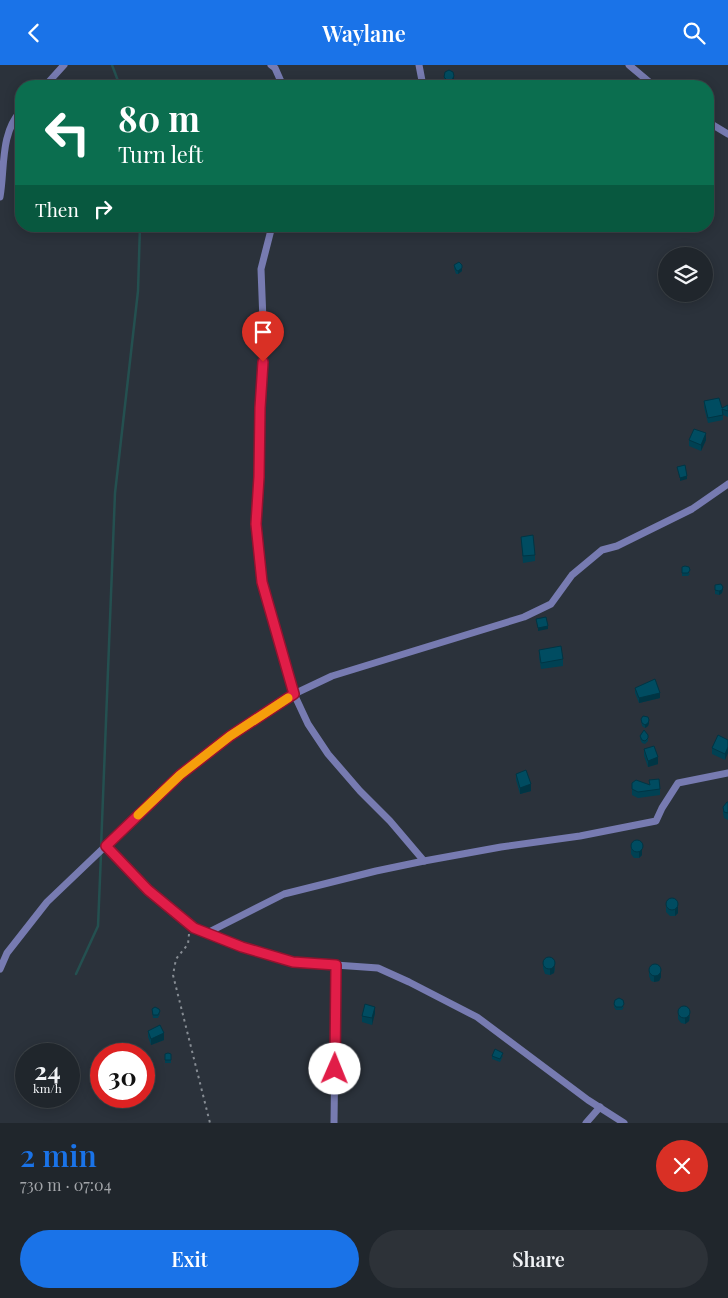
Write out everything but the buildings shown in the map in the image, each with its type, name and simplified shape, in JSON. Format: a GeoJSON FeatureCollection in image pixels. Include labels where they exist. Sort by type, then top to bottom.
{"type":"FeatureCollection","features":[{"type":"Feature","properties":{"kind":"street"},"geometry":{"type":"LineString","coordinates":[[51,80],[64,65]]}},
{"type":"Feature","properties":{"kind":"street"},"geometry":{"type":"LineString","coordinates":[[272,65],[280,80]]}},
{"type":"Feature","properties":{"kind":"street"},"geometry":{"type":"LineString","coordinates":[[419,65],[422,80]]}},
{"type":"Feature","properties":{"kind":"street"},"geometry":{"type":"LineString","coordinates":[[629,65],[647,80]]}},
{"type":"Feature","properties":{"kind":"street"},"geometry":{"type":"LineString","coordinates":[[0,197],[5,146],[15,118]]}},
{"type":"Feature","properties":{"kind":"street"},"geometry":{"type":"LineString","coordinates":[[714,126],[728,134]]}},
{"type":"Feature","properties":{"kind":"street"},"geometry":{"type":"LineString","coordinates":[[270,232],[261,269],[264,347],[256,524],[262,582],[294,694],[308,724],[328,754],[424,861]]}},
{"type":"Feature","properties":{"kind":"street"},"geometry":{"type":"LineString","coordinates":[[0,969],[7,953],[47,902],[180,775],[230,736],[294,694],[332,676],[524,617],[551,603],[572,575],[602,550],[618,546],[692,509],[728,484]]}},
{"type":"Feature","properties":{"kind":"street"},"geometry":{"type":"LineString","coordinates":[[206,933],[284,894],[376,871],[501,847],[580,836],[656,821],[678,783],[728,773]]}},
{"type":"Feature","properties":{"kind":"street"},"geometry":{"type":"LineString","coordinates":[[106,846],[148,890],[194,928],[242,947],[293,962],[378,968],[477,1017],[624,1123]]}},
{"type":"Feature","properties":{"kind":"street"},"geometry":{"type":"LineString","coordinates":[[334,1123],[336,965]]}},
{"type":"Feature","properties":{"kind":"street"},"geometry":{"type":"LineString","coordinates":[[586,1123],[600,1107]]}},
{"type":"Feature","properties":{"kind":"path"},"geometry":{"type":"LineString","coordinates":[[190,924],[188,944],[176,959],[173,975],[210,1123]]}},
{"type":"Feature","properties":{"kind":"waterway"},"geometry":{"type":"LineString","coordinates":[[112,65],[118,80]]}},
{"type":"Feature","properties":{"kind":"waterway"},"geometry":{"type":"LineString","coordinates":[[101,848],[115,493],[138,291],[140,232]]}},
{"type":"Feature","properties":{"kind":"waterway"},"geometry":{"type":"LineString","coordinates":[[76,974],[98,926],[101,854]]}},
{"type":"Feature","properties":{"kind":"slow traffic"},"geometry":{"type":"LineString","coordinates":[[138,815],[180,775],[230,736],[288,698]]}},
{"type":"Feature","properties":{"kind":"route"},"geometry":{"type":"LineString","coordinates":[[263,362],[256,524],[262,582],[294,694],[230,736],[180,775],[106,846],[148,890],[194,928],[242,947],[293,962],[336,965],[335,1069]]}}]}
